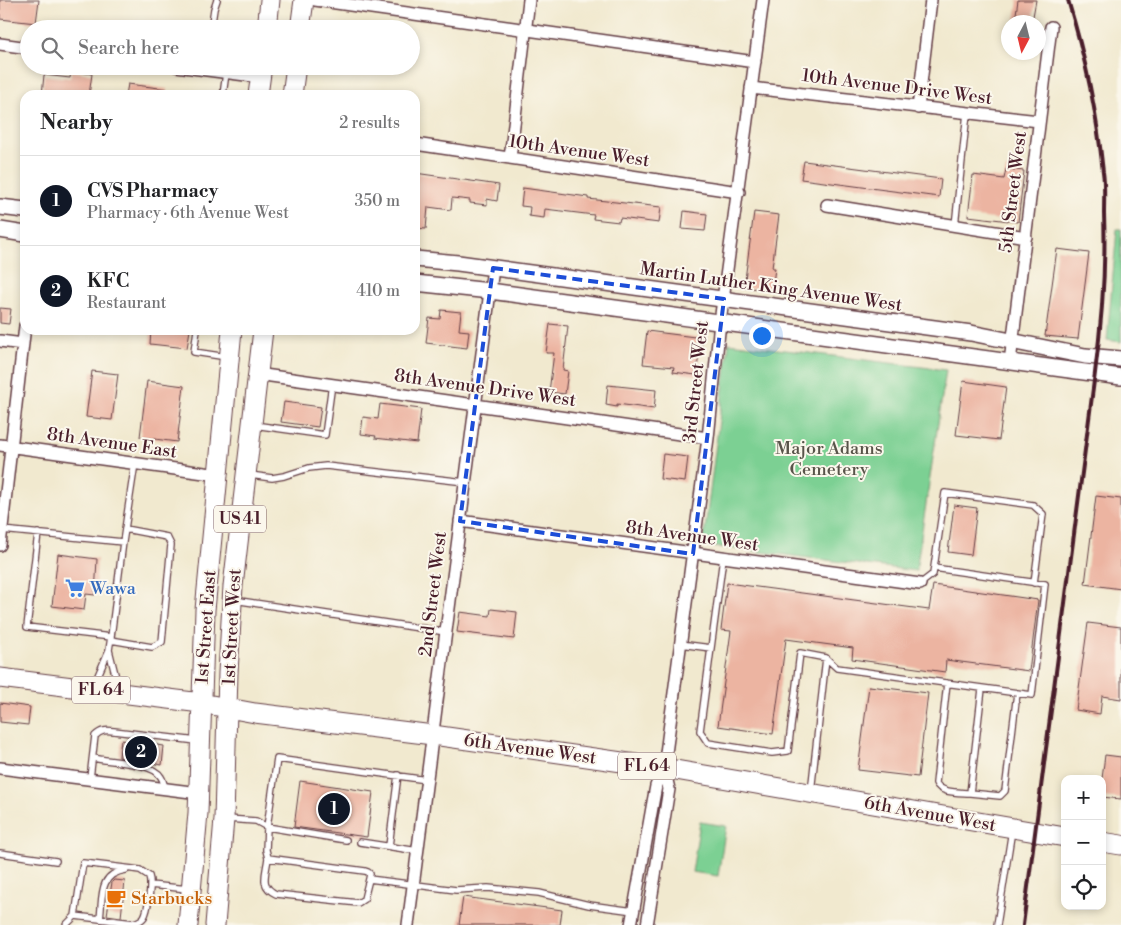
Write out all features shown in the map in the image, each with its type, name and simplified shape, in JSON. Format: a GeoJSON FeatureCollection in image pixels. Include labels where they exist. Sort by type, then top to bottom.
{"type":"FeatureCollection","features":[{"type":"Feature","properties":{"kind":"main road"},"geometry":{"type":"LineString","coordinates":[[268,20],[270,0]]}},
{"type":"Feature","properties":{"kind":"main road"},"geometry":{"type":"LineString","coordinates":[[301,20],[304,0]]}},
{"type":"Feature","properties":{"kind":"main road"},"geometry":{"type":"LineString","coordinates":[[293,90],[295,75]]}},
{"type":"Feature","properties":{"kind":"main road","name":"1st Street East"},"geometry":{"type":"LineString","coordinates":[[188,925],[199,792],[205,610],[232,335]]}},
{"type":"Feature","properties":{"kind":"main road","name":"1st Street West"},"geometry":{"type":"LineString","coordinates":[[215,925],[224,819],[232,600],[262,335]]}},
{"type":"Feature","properties":{"kind":"main road","name":"FL 64"},"geometry":{"type":"LineString","coordinates":[[0,678],[201,703]]}},
{"type":"Feature","properties":{"kind":"main road","name":"6th Avenue West"},"geometry":{"type":"LineString","coordinates":[[201,703],[664,768],[1061,835]]}},
{"type":"Feature","properties":{"kind":"main road"},"geometry":{"type":"LineString","coordinates":[[1106,843],[1121,845]]}},
{"type":"Feature","properties":{"kind":"street"},"geometry":{"type":"LineString","coordinates":[[315,0],[755,62]]}},
{"type":"Feature","properties":{"kind":"street"},"geometry":{"type":"LineString","coordinates":[[510,158],[529,0]]}},
{"type":"Feature","properties":{"kind":"street","name":"3rd Street West"},"geometry":{"type":"LineString","coordinates":[[631,925],[656,786],[664,768],[763,0]]}},
{"type":"Feature","properties":{"kind":"street"},"geometry":{"type":"LineString","coordinates":[[918,108],[931,0]]}},
{"type":"Feature","properties":{"kind":"street","name":"5th Street West"},"geometry":{"type":"LineString","coordinates":[[1010,362],[1051,27]]}},
{"type":"Feature","properties":{"kind":"street"},"geometry":{"type":"LineString","coordinates":[[0,44],[20,47]]}},
{"type":"Feature","properties":{"kind":"street"},"geometry":{"type":"LineString","coordinates":[[241,75],[260,79]]}},
{"type":"Feature","properties":{"kind":"street","name":"10th Avenue Drive West"},"geometry":{"type":"LineString","coordinates":[[751,88],[1039,121]]}},
{"type":"Feature","properties":{"kind":"street","name":"10th Avenue West"},"geometry":{"type":"LineString","coordinates":[[420,145],[738,192]]}},
{"type":"Feature","properties":{"kind":"street"},"geometry":{"type":"LineString","coordinates":[[827,205],[1026,237]]}},
{"type":"Feature","properties":{"kind":"street"},"geometry":{"type":"LineString","coordinates":[[0,207],[20,209]]}},
{"type":"Feature","properties":{"kind":"street"},"geometry":{"type":"LineString","coordinates":[[0,230],[20,233]]}},
{"type":"Feature","properties":{"kind":"street","name":"Martin Luther King Avenue West"},"geometry":{"type":"LineString","coordinates":[[420,260],[964,332],[1013,340],[1085,356],[1121,360]]}},
{"type":"Feature","properties":{"kind":"street","name":"2nd Street West"},"geometry":{"type":"LineString","coordinates":[[408,925],[493,268]]}},
{"type":"Feature","properties":{"kind":"street"},"geometry":{"type":"LineString","coordinates":[[420,284],[490,291],[1121,377]]}},
{"type":"Feature","properties":{"kind":"street"},"geometry":{"type":"LineString","coordinates":[[0,545],[5,446],[24,335]]}},
{"type":"Feature","properties":{"kind":"street"},"geometry":{"type":"LineString","coordinates":[[0,341],[23,344]]}},
{"type":"Feature","properties":{"kind":"street","name":"8th Avenue Drive West"},"geometry":{"type":"LineString","coordinates":[[258,374],[708,438]]}},
{"type":"Feature","properties":{"kind":"street","name":"8th Avenue East"},"geometry":{"type":"LineString","coordinates":[[5,446],[219,474]]}},
{"type":"Feature","properties":{"kind":"street","name":"8th Avenue West"},"geometry":{"type":"LineString","coordinates":[[460,522],[920,584]]}},
{"type":"Feature","properties":{"kind":"street"},"geometry":{"type":"LineString","coordinates":[[0,768],[199,792]]}},
{"type":"Feature","properties":{"kind":"street","name":"3rd Street West"},"geometry":{"type":"LineString","coordinates":[[647,925],[669,789],[664,768]]}},
{"type":"Feature","properties":{"kind":"street"},"geometry":{"type":"LineString","coordinates":[[634,911],[650,913]]}},
{"type":"Feature","properties":{"kind":"lane"},"geometry":{"type":"LineString","coordinates":[[212,20],[217,0]]}},
{"type":"Feature","properties":{"kind":"lane"},"geometry":{"type":"LineString","coordinates":[[224,90],[226,75]]}},
{"type":"Feature","properties":{"kind":"lane"},"geometry":{"type":"LineString","coordinates":[[955,226],[967,113]]}},
{"type":"Feature","properties":{"kind":"lane"},"geometry":{"type":"LineString","coordinates":[[196,335],[194,352],[230,357]]}},
{"type":"Feature","properties":{"kind":"lane"},"geometry":{"type":"LineString","coordinates":[[251,425],[325,435],[332,384]]}},
{"type":"Feature","properties":{"kind":"lane"},"geometry":{"type":"LineString","coordinates":[[92,689],[109,650],[135,463]]}},
{"type":"Feature","properties":{"kind":"lane"},"geometry":{"type":"LineString","coordinates":[[246,474],[272,478],[308,468],[326,466],[465,482]]}},
{"type":"Feature","properties":{"kind":"lane"},"geometry":{"type":"LineString","coordinates":[[920,584],[933,574],[945,493],[1033,505],[1044,514],[1034,583]]}},
{"type":"Feature","properties":{"kind":"lane"},"geometry":{"type":"LineString","coordinates":[[38,533],[27,627],[111,638],[152,648],[162,642],[171,545],[167,537],[125,529]]}},
{"type":"Feature","properties":{"kind":"lane"},"geometry":{"type":"LineString","coordinates":[[2,530],[123,542]]}},
{"type":"Feature","properties":{"kind":"lane"},"geometry":{"type":"LineString","coordinates":[[723,558],[700,731],[708,744],[772,753],[788,751],[800,653],[826,658],[837,668],[1032,696],[1045,584],[934,568]]}},
{"type":"Feature","properties":{"kind":"lane"},"geometry":{"type":"LineString","coordinates":[[232,600],[446,632]]}},
{"type":"Feature","properties":{"kind":"lane"},"geometry":{"type":"LineString","coordinates":[[680,644],[711,648]]}},
{"type":"Feature","properties":{"kind":"lane"},"geometry":{"type":"LineString","coordinates":[[109,650],[120,692]]}},
{"type":"Feature","properties":{"kind":"lane"},"geometry":{"type":"LineString","coordinates":[[811,794],[826,658]]}},
{"type":"Feature","properties":{"kind":"lane"},"geometry":{"type":"LineString","coordinates":[[947,683],[936,783],[942,790],[996,797],[1004,793],[1017,693]]}},
{"type":"Feature","properties":{"kind":"lane"},"geometry":{"type":"LineString","coordinates":[[970,793],[982,688]]}},
{"type":"Feature","properties":{"kind":"lane"},"geometry":{"type":"LineString","coordinates":[[90,778],[96,736],[106,730],[200,742]]}},
{"type":"Feature","properties":{"kind":"lane"},"geometry":{"type":"LineString","coordinates":[[93,758],[150,767],[162,777],[165,788]]}},
{"type":"Feature","properties":{"kind":"lane"},"geometry":{"type":"LineString","coordinates":[[268,858],[368,872],[370,874],[364,899],[358,903],[276,894],[267,890],[264,885],[268,858],[266,850],[267,827],[277,759],[427,780]]}},
{"type":"Feature","properties":{"kind":"lane"},"geometry":{"type":"LineString","coordinates":[[388,846],[398,775]]}},
{"type":"Feature","properties":{"kind":"lane"},"geometry":{"type":"LineString","coordinates":[[224,819],[256,821],[267,827],[346,840]]}},
{"type":"Feature","properties":{"kind":"lane"},"geometry":{"type":"LineString","coordinates":[[997,925],[1012,828]]}},
{"type":"Feature","properties":{"kind":"lane"},"geometry":{"type":"LineString","coordinates":[[360,842],[418,851]]}},
{"type":"Feature","properties":{"kind":"lane"},"geometry":{"type":"LineString","coordinates":[[0,853],[56,861]]}},
{"type":"Feature","properties":{"kind":"lane"},"geometry":{"type":"LineString","coordinates":[[66,925],[75,916],[83,863],[140,870],[149,876],[150,885],[146,913],[140,921],[133,923],[75,916]]}},
{"type":"Feature","properties":{"kind":"lane"},"geometry":{"type":"LineString","coordinates":[[100,919],[105,883],[109,876],[115,872],[133,869]]}},
{"type":"Feature","properties":{"kind":"lane"},"geometry":{"type":"LineString","coordinates":[[369,879],[456,890],[488,888],[539,893],[589,906],[634,911]]}},
{"type":"Feature","properties":{"kind":"lane"},"geometry":{"type":"LineString","coordinates":[[150,885],[192,889]]}},
{"type":"Feature","properties":{"kind":"highlighted area"},"geometry":{"type":"Polygon","coordinates":[[[493,268],[724,299],[693,554],[460,521],[493,268]]]}},
{"type":"Feature","properties":{"kind":"green space"},"geometry":{"type":"Polygon","coordinates":[[[1117,229],[1121,229],[1121,342],[1107,340],[1117,229]]]}},
{"type":"Feature","properties":{"kind":"green space","name":"Major Adams Cemetery"},"geometry":{"type":"Polygon","coordinates":[[[729,343],[946,370],[916,571],[703,545],[729,343]]]}},
{"type":"Feature","properties":{"kind":"green space"},"geometry":{"type":"Polygon","coordinates":[[[700,822],[726,826],[718,876],[692,872],[700,822]]]}},
{"type":"Feature","properties":{"kind":"building"},"geometry":{"type":"Polygon","coordinates":[[[0,0],[39,0],[36,20],[20,21],[0,19],[0,0]]]}},
{"type":"Feature","properties":{"kind":"building"},"geometry":{"type":"Polygon","coordinates":[[[1018,0],[1036,0],[1033,15],[1016,15],[1018,0]]]}},
{"type":"Feature","properties":{"kind":"building"},"geometry":{"type":"Polygon","coordinates":[[[44,75],[70,78],[70,75],[92,75],[90,90],[42,90],[44,75]]]}},
{"type":"Feature","properties":{"kind":"building"},"geometry":{"type":"Polygon","coordinates":[[[128,84],[167,89],[167,90],[127,90],[128,84]]]}},
{"type":"Feature","properties":{"kind":"building"},"geometry":{"type":"Polygon","coordinates":[[[804,161],[941,179],[939,197],[801,179],[804,161]]]}},
{"type":"Feature","properties":{"kind":"building"},"geometry":{"type":"Polygon","coordinates":[[[1006,169],[1024,171],[1018,222],[968,216],[973,175],[1004,179],[1006,169]]]}},
{"type":"Feature","properties":{"kind":"building"},"geometry":{"type":"Polygon","coordinates":[[[420,174],[499,185],[497,201],[487,199],[487,205],[470,203],[470,200],[452,198],[451,210],[428,207],[426,229],[420,228],[420,174]]]}},
{"type":"Feature","properties":{"kind":"building"},"geometry":{"type":"Polygon","coordinates":[[[523,188],[588,197],[588,199],[661,207],[659,223],[620,218],[619,222],[593,219],[594,215],[545,209],[544,218],[529,216],[530,207],[521,206],[523,188]]]}},
{"type":"Feature","properties":{"kind":"building"},"geometry":{"type":"Polygon","coordinates":[[[684,211],[707,214],[705,231],[682,229],[684,211]]]}},
{"type":"Feature","properties":{"kind":"building"},"geometry":{"type":"Polygon","coordinates":[[[754,212],[779,215],[772,268],[775,268],[772,291],[744,287],[754,212]]]}},
{"type":"Feature","properties":{"kind":"building"},"geometry":{"type":"Polygon","coordinates":[[[1057,249],[1089,253],[1078,339],[1045,336],[1057,249]]]}},
{"type":"Feature","properties":{"kind":"building"},"geometry":{"type":"Polygon","coordinates":[[[0,308],[11,309],[9,324],[0,323],[0,308]]]}},
{"type":"Feature","properties":{"kind":"building"},"geometry":{"type":"Polygon","coordinates":[[[441,310],[461,312],[459,330],[469,331],[467,348],[426,343],[429,318],[440,319],[441,310]]]}},
{"type":"Feature","properties":{"kind":"building"},"geometry":{"type":"Polygon","coordinates":[[[550,324],[568,326],[563,370],[568,371],[565,394],[549,392],[554,353],[546,353],[550,324]]]}},
{"type":"Feature","properties":{"kind":"building"},"geometry":{"type":"Polygon","coordinates":[[[647,331],[703,338],[696,375],[673,372],[674,367],[643,364],[647,331]]]}},
{"type":"Feature","properties":{"kind":"building"},"geometry":{"type":"Polygon","coordinates":[[[151,335],[189,335],[187,348],[150,344],[151,335]]]}},
{"type":"Feature","properties":{"kind":"building"},"geometry":{"type":"Polygon","coordinates":[[[92,371],[118,374],[112,420],[86,417],[92,371]]]}},
{"type":"Feature","properties":{"kind":"building"},"geometry":{"type":"Polygon","coordinates":[[[147,381],[184,386],[177,442],[140,437],[147,381]]]}},
{"type":"Feature","properties":{"kind":"building"},"geometry":{"type":"Polygon","coordinates":[[[963,381],[1006,387],[999,440],[956,435],[963,381]]]}},
{"type":"Feature","properties":{"kind":"building"},"geometry":{"type":"Polygon","coordinates":[[[608,385],[656,390],[654,409],[617,404],[617,407],[606,405],[608,385]]]}},
{"type":"Feature","properties":{"kind":"building"},"geometry":{"type":"Polygon","coordinates":[[[284,402],[321,407],[318,427],[281,422],[284,402]]]}},
{"type":"Feature","properties":{"kind":"building"},"geometry":{"type":"Polygon","coordinates":[[[380,404],[421,409],[417,443],[375,438],[376,436],[361,434],[363,417],[378,419],[380,404]]]}},
{"type":"Feature","properties":{"kind":"building"},"geometry":{"type":"Polygon","coordinates":[[[663,454],[688,457],[685,482],[660,479],[663,454]]]}},
{"type":"Feature","properties":{"kind":"building"},"geometry":{"type":"Polygon","coordinates":[[[1096,496],[1121,499],[1121,589],[1085,584],[1096,496]]]}},
{"type":"Feature","properties":{"kind":"building"},"geometry":{"type":"Polygon","coordinates":[[[954,505],[977,508],[971,555],[948,552],[954,505]]]}},
{"type":"Feature","properties":{"kind":"building","name":"Wawa"},"geometry":{"type":"Polygon","coordinates":[[[58,554],[97,559],[95,595],[86,594],[84,610],[52,606],[58,554]]]}},
{"type":"Feature","properties":{"kind":"building"},"geometry":{"type":"Polygon","coordinates":[[[727,583],[929,610],[933,585],[1038,600],[1029,671],[946,660],[945,672],[852,659],[853,648],[786,639],[773,734],[718,726],[731,631],[721,630],[727,583]]]}},
{"type":"Feature","properties":{"kind":"building"},"geometry":{"type":"Polygon","coordinates":[[[491,609],[517,612],[514,639],[457,632],[460,612],[490,616],[491,609]]]}},
{"type":"Feature","properties":{"kind":"building"},"geometry":{"type":"Polygon","coordinates":[[[1088,623],[1121,627],[1121,699],[1102,696],[1100,714],[1076,710],[1088,623]]]}},
{"type":"Feature","properties":{"kind":"building"},"geometry":{"type":"Polygon","coordinates":[[[869,686],[928,693],[918,777],[858,770],[869,686]]]}},
{"type":"Feature","properties":{"kind":"building"},"geometry":{"type":"Polygon","coordinates":[[[0,703],[30,707],[28,725],[0,722],[0,703]]]}},
{"type":"Feature","properties":{"kind":"building"},"geometry":{"type":"Polygon","coordinates":[[[121,740],[164,746],[162,765],[119,757],[121,740]]]}},
{"type":"Feature","properties":{"kind":"building"},"geometry":{"type":"Polygon","coordinates":[[[1105,755],[1121,757],[1121,799],[1106,797],[1106,775],[1102,775],[1105,755]]]}},
{"type":"Feature","properties":{"kind":"building"},"geometry":{"type":"Polygon","coordinates":[[[300,781],[373,792],[367,837],[294,827],[300,781]]]}},
{"type":"Feature","properties":{"kind":"building","name":"Starbucks"},"geometry":{"type":"Polygon","coordinates":[[[114,880],[125,881],[121,917],[107,915],[112,882],[114,880]]]}},
{"type":"Feature","properties":{"kind":"building"},"geometry":{"type":"Polygon","coordinates":[[[463,897],[562,910],[560,925],[459,925],[463,897]]]}},
{"type":"Feature","properties":{"kind":"railway"},"geometry":{"type":"LineString","coordinates":[[1023,925],[1097,353],[1104,274],[1104,177],[1090,85],[1068,0]]}},
{"type":"Feature","properties":{"kind":"place","name":"Wawa"},"geometry":{"type":"Point","coordinates":[75,588]}},
{"type":"Feature","properties":{"kind":"place","name":"KFC"},"geometry":{"type":"Point","coordinates":[141,752]}},
{"type":"Feature","properties":{"kind":"place","name":"CVS Pharmacy"},"geometry":{"type":"Point","coordinates":[334,809]}},
{"type":"Feature","properties":{"kind":"place","name":"Starbucks"},"geometry":{"type":"Point","coordinates":[116,898]}}]}
